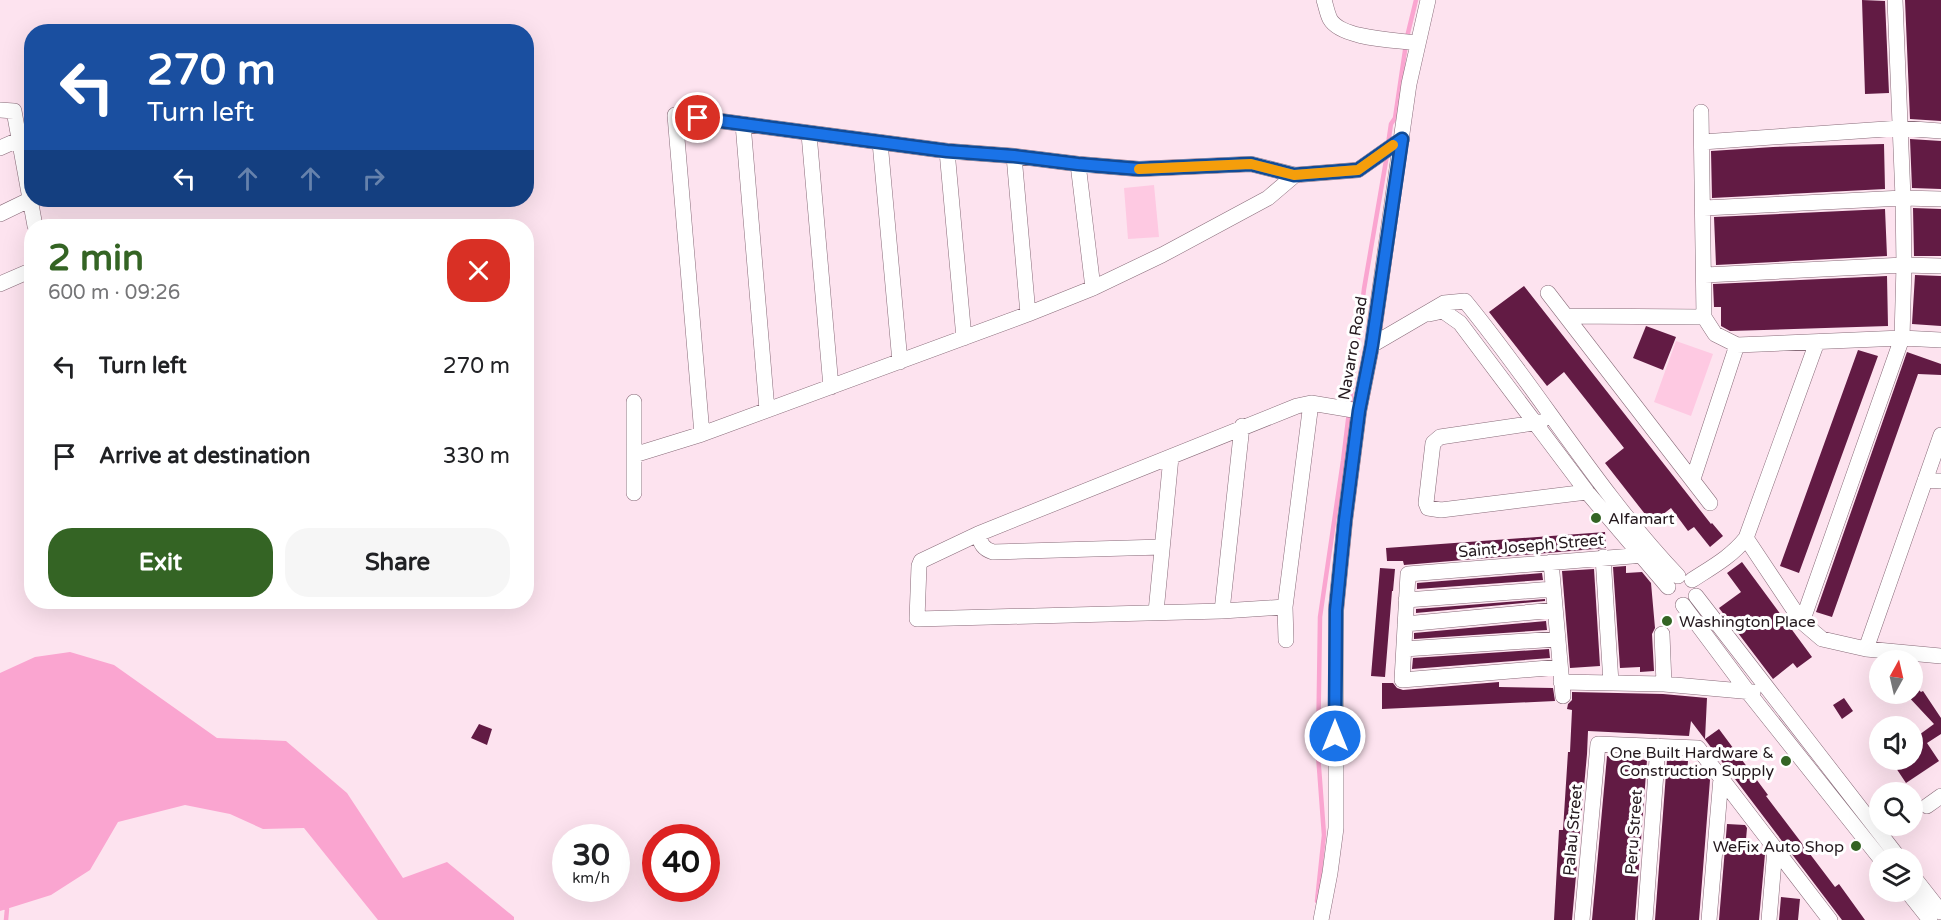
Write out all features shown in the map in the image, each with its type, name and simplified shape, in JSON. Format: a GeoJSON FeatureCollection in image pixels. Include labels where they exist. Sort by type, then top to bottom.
{"type":"FeatureCollection","features":[{"type":"Feature","properties":{"kind":"street"},"geometry":{"type":"LineString","coordinates":[[1324,0],[1331,21],[1346,31],[1409,42]]}},
{"type":"Feature","properties":{"kind":"street","name":"Navarro Road"},"geometry":{"type":"LineString","coordinates":[[1321,920],[1330,873],[1337,803],[1336,610],[1352,410],[1372,345],[1392,146],[1409,84],[1409,42],[1428,0]]}},
{"type":"Feature","properties":{"kind":"street"},"geometry":{"type":"LineString","coordinates":[[1802,622],[1902,338],[1903,198],[1895,0]]}},
{"type":"Feature","properties":{"kind":"street"},"geometry":{"type":"LineString","coordinates":[[0,110],[14,111],[24,167]]}},
{"type":"Feature","properties":{"kind":"street"},"geometry":{"type":"LineString","coordinates":[[1701,112],[1704,317],[1715,334],[1737,345],[1902,338],[1941,340]]}},
{"type":"Feature","properties":{"kind":"street"},"geometry":{"type":"LineString","coordinates":[[702,434],[675,115],[947,151],[1139,169],[1251,164],[1294,175],[1358,170],[1392,146]]}},
{"type":"Feature","properties":{"kind":"street"},"geometry":{"type":"LineString","coordinates":[[743,124],[767,410]]}},
{"type":"Feature","properties":{"kind":"street"},"geometry":{"type":"LineString","coordinates":[[1702,142],[1900,128],[1941,131]]}},
{"type":"Feature","properties":{"kind":"street"},"geometry":{"type":"LineString","coordinates":[[809,134],[831,387]]}},
{"type":"Feature","properties":{"kind":"street"},"geometry":{"type":"LineString","coordinates":[[0,148],[18,140]]}},
{"type":"Feature","properties":{"kind":"street"},"geometry":{"type":"LineString","coordinates":[[880,142],[900,362]]}},
{"type":"Feature","properties":{"kind":"street"},"geometry":{"type":"LineString","coordinates":[[947,151],[964,338]]}},
{"type":"Feature","properties":{"kind":"street"},"geometry":{"type":"LineString","coordinates":[[1014,156],[1028,315]]}},
{"type":"Feature","properties":{"kind":"street"},"geometry":{"type":"LineString","coordinates":[[1078,164],[1093,288]]}},
{"type":"Feature","properties":{"kind":"street"},"geometry":{"type":"LineString","coordinates":[[634,455],[702,434],[900,362],[1028,315],[1093,288],[1162,255],[1268,198],[1294,175]]}},
{"type":"Feature","properties":{"kind":"street"},"geometry":{"type":"LineString","coordinates":[[1704,208],[1903,198],[1941,199]]}},
{"type":"Feature","properties":{"kind":"street"},"geometry":{"type":"LineString","coordinates":[[0,214],[24,202]]}},
{"type":"Feature","properties":{"kind":"street"},"geometry":{"type":"LineString","coordinates":[[1705,275],[1904,265],[1941,266]]}},
{"type":"Feature","properties":{"kind":"street"},"geometry":{"type":"LineString","coordinates":[[0,284],[24,274]]}},
{"type":"Feature","properties":{"kind":"street"},"geometry":{"type":"LineString","coordinates":[[1548,293],[1710,503]]}},
{"type":"Feature","properties":{"kind":"street"},"geometry":{"type":"LineString","coordinates":[[1372,345],[1444,303],[1465,301],[1490,330],[1553,420],[1621,508],[1650,555]]}},
{"type":"Feature","properties":{"kind":"street"},"geometry":{"type":"LineString","coordinates":[[1420,316],[1443,311],[1460,323],[1606,514],[1680,581],[1696,585],[1689,601]]}},
{"type":"Feature","properties":{"kind":"street"},"geometry":{"type":"LineString","coordinates":[[1566,316],[1704,317]]}},
{"type":"Feature","properties":{"kind":"street"},"geometry":{"type":"LineString","coordinates":[[1490,330],[1494,368]]}},
{"type":"Feature","properties":{"kind":"street"},"geometry":{"type":"LineString","coordinates":[[1689,601],[1678,604],[1670,598],[1680,581],[1726,558],[1746,538],[1817,342]]}},
{"type":"Feature","properties":{"kind":"street"},"geometry":{"type":"LineString","coordinates":[[1693,479],[1737,345]]}},
{"type":"Feature","properties":{"kind":"street"},"geometry":{"type":"LineString","coordinates":[[634,402],[634,493]]}},
{"type":"Feature","properties":{"kind":"street"},"geometry":{"type":"LineString","coordinates":[[1286,640],[1285,607],[1311,403]]}},
{"type":"Feature","properties":{"kind":"street"},"geometry":{"type":"LineString","coordinates":[[1285,607],[1222,611],[917,618],[919,566],[921,561],[978,534],[1171,457],[1242,426],[1297,406],[1311,403],[1352,410]]}},
{"type":"Feature","properties":{"kind":"street"},"geometry":{"type":"LineString","coordinates":[[1553,420],[1440,436],[1433,443],[1426,503],[1428,508],[1441,510],[1587,492]]}},
{"type":"Feature","properties":{"kind":"street"},"geometry":{"type":"LineString","coordinates":[[1222,611],[1242,426]]}},
{"type":"Feature","properties":{"kind":"street"},"geometry":{"type":"LineString","coordinates":[[1866,649],[1941,435]]}},
{"type":"Feature","properties":{"kind":"street"},"geometry":{"type":"LineString","coordinates":[[1156,612],[1171,457]]}},
{"type":"Feature","properties":{"kind":"street"},"geometry":{"type":"LineString","coordinates":[[1925,480],[1941,481]]}},
{"type":"Feature","properties":{"kind":"street"},"geometry":{"type":"LineString","coordinates":[[1606,514],[1621,508]]}},
{"type":"Feature","properties":{"kind":"street"},"geometry":{"type":"LineString","coordinates":[[978,534],[986,550],[993,552],[1162,547]]}},
{"type":"Feature","properties":{"kind":"street"},"geometry":{"type":"LineString","coordinates":[[1746,538],[1802,622],[1822,639],[1866,649],[1941,655]]}},
{"type":"Feature","properties":{"kind":"street","name":"Saint Joseph Street"},"geometry":{"type":"LineString","coordinates":[[1406,600],[1408,574],[1650,555]]}},
{"type":"Feature","properties":{"kind":"street"},"geometry":{"type":"LineString","coordinates":[[1604,557],[1611,683]]}},
{"type":"Feature","properties":{"kind":"street"},"geometry":{"type":"LineString","coordinates":[[1551,562],[1562,682]]}},
{"type":"Feature","properties":{"kind":"street"},"geometry":{"type":"LineString","coordinates":[[1553,590],[1406,600],[1402,680],[1664,684],[1773,694]]}},
{"type":"Feature","properties":{"kind":"street"},"geometry":{"type":"LineString","coordinates":[[1689,601],[1748,692],[1872,848]]}},
{"type":"Feature","properties":{"kind":"street"},"geometry":{"type":"LineString","coordinates":[[1689,601],[1773,694],[1891,848]]}},
{"type":"Feature","properties":{"kind":"street"},"geometry":{"type":"LineString","coordinates":[[1405,624],[1555,610]]}},
{"type":"Feature","properties":{"kind":"street"},"geometry":{"type":"LineString","coordinates":[[1662,634],[1664,684]]}},
{"type":"Feature","properties":{"kind":"street"},"geometry":{"type":"LineString","coordinates":[[1404,650],[1558,639]]}},
{"type":"Feature","properties":{"kind":"street","name":"Palau Street"},"geometry":{"type":"LineString","coordinates":[[1582,920],[1598,744],[1658,746]]}},
{"type":"Feature","properties":{"kind":"street"},"geometry":{"type":"LineString","coordinates":[[1658,746],[1698,748],[1830,920]]}},
{"type":"Feature","properties":{"kind":"street","name":"Peru Street"},"geometry":{"type":"LineString","coordinates":[[1645,920],[1658,746]]}},
{"type":"Feature","properties":{"kind":"street"},"geometry":{"type":"LineString","coordinates":[[1708,920],[1721,778]]}},
{"type":"Feature","properties":{"kind":"street"},"geometry":{"type":"LineString","coordinates":[[1769,920],[1775,849]]}},
{"type":"Feature","properties":{"kind":"street"},"geometry":{"type":"LineString","coordinates":[[1923,890],[1941,912]]}},
{"type":"Feature","properties":{"kind":"street"},"geometry":{"type":"LineString","coordinates":[[1915,902],[1930,920]]}},
{"type":"Feature","properties":{"kind":"shaded area"},"geometry":{"type":"Polygon","coordinates":[[[1154,185],[1159,237],[1128,239],[1124,188],[1154,185]]]}},
{"type":"Feature","properties":{"kind":"shaded area"},"geometry":{"type":"Polygon","coordinates":[[[1676,341],[1713,354],[1691,416],[1654,402],[1676,341]]]}},
{"type":"Feature","properties":{"kind":"shaded area"},"geometry":{"type":"Polygon","coordinates":[[[70,652],[114,665],[217,738],[286,741],[347,793],[403,878],[447,862],[514,917],[514,920],[378,920],[304,828],[263,829],[230,814],[185,805],[118,822],[90,870],[51,895],[0,911],[0,673],[35,657],[70,652]]]}},
{"type":"Feature","properties":{"kind":"building"},"geometry":{"type":"Polygon","coordinates":[[[1862,0],[1885,1],[1889,93],[1865,94],[1862,0]]]}},
{"type":"Feature","properties":{"kind":"building"},"geometry":{"type":"Polygon","coordinates":[[[1905,0],[1941,0],[1941,121],[1910,119],[1905,0]]]}},
{"type":"Feature","properties":{"kind":"building"},"geometry":{"type":"Polygon","coordinates":[[[1910,139],[1941,141],[1941,189],[1912,188],[1910,139]]]}},
{"type":"Feature","properties":{"kind":"building"},"geometry":{"type":"Polygon","coordinates":[[[1884,144],[1885,189],[1712,198],[1711,151],[1884,144]]]}},
{"type":"Feature","properties":{"kind":"building"},"geometry":{"type":"Polygon","coordinates":[[[1913,208],[1941,209],[1941,256],[1914,256],[1913,208]]]}},
{"type":"Feature","properties":{"kind":"building"},"geometry":{"type":"Polygon","coordinates":[[[1885,209],[1887,256],[1716,265],[1714,217],[1885,209]]]}},
{"type":"Feature","properties":{"kind":"building"},"geometry":{"type":"Polygon","coordinates":[[[1915,275],[1941,276],[1941,326],[1912,324],[1915,275]]]}},
{"type":"Feature","properties":{"kind":"building"},"geometry":{"type":"Polygon","coordinates":[[[1887,276],[1888,326],[1730,331],[1721,326],[1721,307],[1714,307],[1713,284],[1887,276]]]}},
{"type":"Feature","properties":{"kind":"building"},"geometry":{"type":"Polygon","coordinates":[[[1524,286],[1711,524],[1723,536],[1710,547],[1694,527],[1688,531],[1671,508],[1652,523],[1605,463],[1624,448],[1564,372],[1547,386],[1489,312],[1524,286]]]}},
{"type":"Feature","properties":{"kind":"building"},"geometry":{"type":"Polygon","coordinates":[[[1646,326],[1676,337],[1663,370],[1633,358],[1646,326]]]}},
{"type":"Feature","properties":{"kind":"building"},"geometry":{"type":"Polygon","coordinates":[[[1858,350],[1878,356],[1799,573],[1780,566],[1858,350]]]}},
{"type":"Feature","properties":{"kind":"building"},"geometry":{"type":"Polygon","coordinates":[[[1907,352],[1941,364],[1941,375],[1918,374],[1832,617],[1816,612],[1907,352]]]}},
{"type":"Feature","properties":{"kind":"building"},"geometry":{"type":"Polygon","coordinates":[[[1605,532],[1606,548],[1404,565],[1403,561],[1387,561],[1386,548],[1605,532]]]}},
{"type":"Feature","properties":{"kind":"building"},"geometry":{"type":"Polygon","coordinates":[[[1742,562],[1812,657],[1797,668],[1793,663],[1773,679],[1719,608],[1741,592],[1727,573],[1742,562]]]}},
{"type":"Feature","properties":{"kind":"building"},"geometry":{"type":"Polygon","coordinates":[[[1626,566],[1626,573],[1642,572],[1651,583],[1655,628],[1652,634],[1654,671],[1640,672],[1640,667],[1620,668],[1613,567],[1626,566]]]}},
{"type":"Feature","properties":{"kind":"building"},"geometry":{"type":"Polygon","coordinates":[[[1380,568],[1395,569],[1385,677],[1371,676],[1380,568]]]}},
{"type":"Feature","properties":{"kind":"building"},"geometry":{"type":"Polygon","coordinates":[[[1594,569],[1600,666],[1570,668],[1562,571],[1594,569]]]}},
{"type":"Feature","properties":{"kind":"building"},"geometry":{"type":"Polygon","coordinates":[[[1542,573],[1543,580],[1417,589],[1417,583],[1542,573]]]}},
{"type":"Feature","properties":{"kind":"building"},"geometry":{"type":"Polygon","coordinates":[[[1545,599],[1545,601],[1416,613],[1416,609],[1545,599]]]}},
{"type":"Feature","properties":{"kind":"building"},"geometry":{"type":"Polygon","coordinates":[[[1546,621],[1547,630],[1414,639],[1414,633],[1546,621]]]}},
{"type":"Feature","properties":{"kind":"building"},"geometry":{"type":"Polygon","coordinates":[[[1549,649],[1550,658],[1412,669],[1413,658],[1549,649]]]}},
{"type":"Feature","properties":{"kind":"building"},"geometry":{"type":"Polygon","coordinates":[[[1499,682],[1499,687],[1553,688],[1555,701],[1382,709],[1382,683],[1393,683],[1397,688],[1403,690],[1499,682]]]}},
{"type":"Feature","properties":{"kind":"building"},"geometry":{"type":"Polygon","coordinates":[[[1923,691],[1941,718],[1941,734],[1927,743],[1939,761],[1905,782],[1897,770],[1923,770],[1923,732],[1934,724],[1915,704],[1923,704],[1923,691]]]}},
{"type":"Feature","properties":{"kind":"building"},"geometry":{"type":"Polygon","coordinates":[[[1572,692],[1663,694],[1707,698],[1705,739],[1719,729],[1835,887],[1839,884],[1865,920],[1842,920],[1691,721],[1689,736],[1588,731],[1572,920],[1554,920],[1559,830],[1563,830],[1568,752],[1570,752],[1572,710],[1567,709],[1572,700],[1572,692]]]}},
{"type":"Feature","properties":{"kind":"building"},"geometry":{"type":"Polygon","coordinates":[[[1844,698],[1853,711],[1842,719],[1833,705],[1844,698]]]}},
{"type":"Feature","properties":{"kind":"building"},"geometry":{"type":"Polygon","coordinates":[[[479,724],[492,729],[487,745],[471,738],[479,724]]]}},
{"type":"Feature","properties":{"kind":"building"},"geometry":{"type":"Polygon","coordinates":[[[1607,756],[1647,760],[1635,920],[1592,920],[1607,756]]]}},
{"type":"Feature","properties":{"kind":"building"},"geometry":{"type":"Polygon","coordinates":[[[1667,760],[1688,761],[1687,773],[1706,775],[1710,780],[1699,920],[1655,920],[1667,760]]]}},
{"type":"Feature","properties":{"kind":"building"},"geometry":{"type":"Polygon","coordinates":[[[1727,824],[1745,825],[1747,828],[1745,851],[1765,854],[1759,920],[1719,920],[1727,824]]]}},
{"type":"Feature","properties":{"kind":"building"},"geometry":{"type":"Polygon","coordinates":[[[1781,897],[1800,899],[1798,920],[1779,920],[1781,897]]]}},
{"type":"Feature","properties":{"kind":"waterway"},"geometry":{"type":"LineString","coordinates":[[1388,144],[1391,124],[1395,118],[1407,37],[1416,0]]}},
{"type":"Feature","properties":{"kind":"waterway"},"geometry":{"type":"LineString","coordinates":[[1317,901],[1324,835],[1318,754],[1320,617],[1343,461],[1364,289],[1387,155]]}},
{"type":"Feature","properties":{"kind":"waterway"},"geometry":{"type":"LineString","coordinates":[[0,904],[7,909],[6,920]]}},
{"type":"Feature","properties":{"kind":"slow traffic"},"geometry":{"type":"LineString","coordinates":[[1139,169],[1251,164],[1294,175],[1358,170],[1393,145]]}},
{"type":"Feature","properties":{"kind":"place","name":"Alfamart"},"geometry":{"type":"Point","coordinates":[1596,518]}},
{"type":"Feature","properties":{"kind":"place","name":"Washington Place"},"geometry":{"type":"Point","coordinates":[1667,621]}},
{"type":"Feature","properties":{"kind":"place","name":"One Built Hardware & Construction Supply"},"geometry":{"type":"Point","coordinates":[1786,761]}},
{"type":"Feature","properties":{"kind":"place","name":"WeFix Auto Shop"},"geometry":{"type":"Point","coordinates":[1856,846]}},
{"type":"Feature","properties":{"kind":"route"},"geometry":{"type":"LineString","coordinates":[[698,118],[947,151],[1078,164],[1139,169],[1251,164],[1294,175],[1358,170],[1402,139],[1372,345],[1359,411],[1345,520],[1336,610],[1335,736]]}}]}
